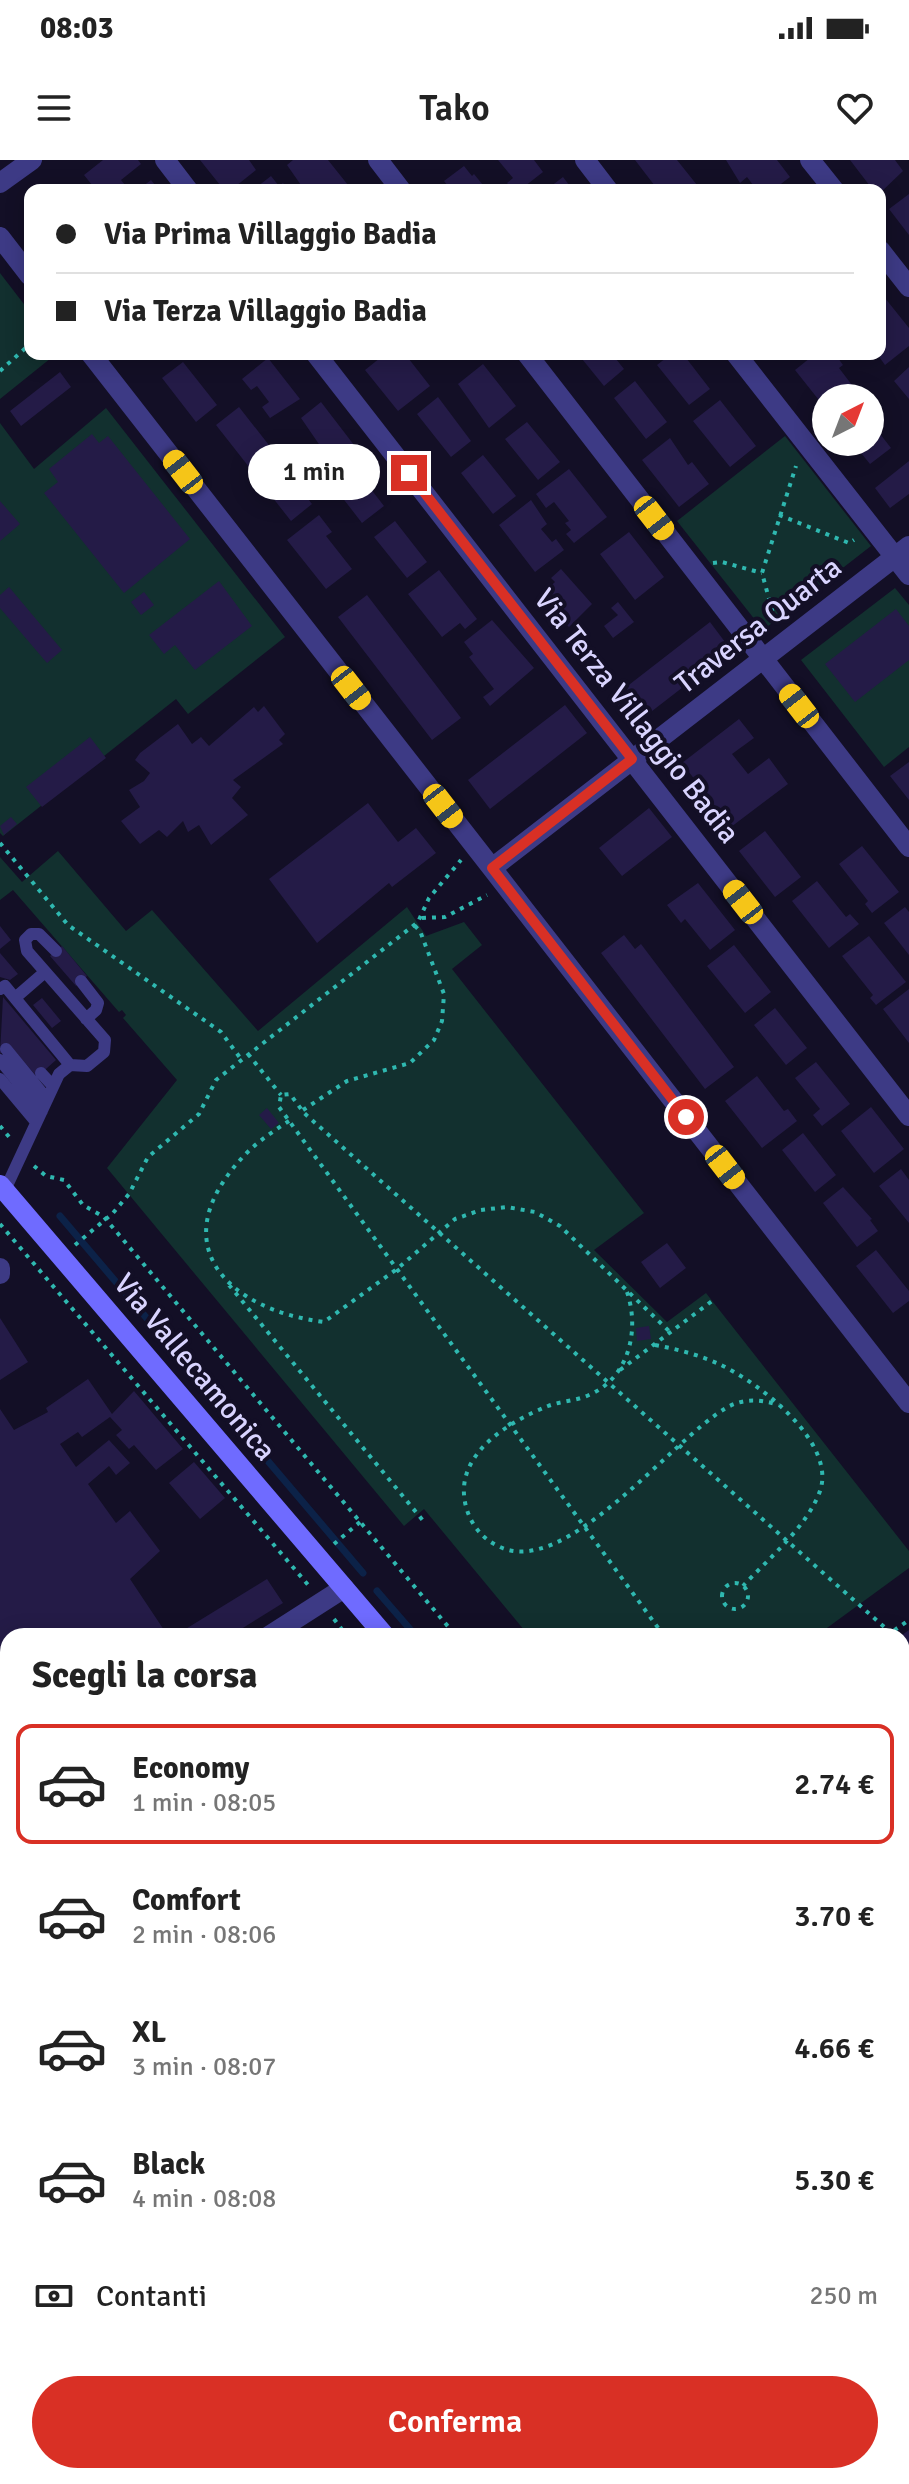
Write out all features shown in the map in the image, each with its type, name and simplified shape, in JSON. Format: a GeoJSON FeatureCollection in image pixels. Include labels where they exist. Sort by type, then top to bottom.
{"type":"FeatureCollection","features":[{"type":"Feature","properties":{"kind":"main road","name":"Via Vallecamonica"},"geometry":{"type":"LineString","coordinates":[[2,1188],[378,1628]]}},
{"type":"Feature","properties":{"kind":"street"},"geometry":{"type":"LineString","coordinates":[[0,183],[32,160]]}},
{"type":"Feature","properties":{"kind":"street"},"geometry":{"type":"LineString","coordinates":[[165,160],[183,184]]}},
{"type":"Feature","properties":{"kind":"street"},"geometry":{"type":"LineString","coordinates":[[378,160],[396,184]]}},
{"type":"Feature","properties":{"kind":"street"},"geometry":{"type":"LineString","coordinates":[[585,160],[603,184]]}},
{"type":"Feature","properties":{"kind":"street"},"geometry":{"type":"LineString","coordinates":[[810,160],[829,184]]}},
{"type":"Feature","properties":{"kind":"street"},"geometry":{"type":"LineString","coordinates":[[0,237],[24,268]]}},
{"type":"Feature","properties":{"kind":"street"},"geometry":{"type":"LineString","coordinates":[[886,258],[909,287]]}},
{"type":"Feature","properties":{"kind":"street"},"geometry":{"type":"LineString","coordinates":[[96,360],[909,1403]]}},
{"type":"Feature","properties":{"kind":"street","name":"Via Terza Villaggio Badia"},"geometry":{"type":"LineString","coordinates":[[321,360],[909,1116]]}},
{"type":"Feature","properties":{"kind":"street"},"geometry":{"type":"LineString","coordinates":[[532,360],[909,847]]}},
{"type":"Feature","properties":{"kind":"street"},"geometry":{"type":"LineString","coordinates":[[741,360],[902,552],[909,575]]}},
{"type":"Feature","properties":{"kind":"street","name":"Traversa Quarta"},"geometry":{"type":"LineString","coordinates":[[492,868],[902,552]]}},
{"type":"Feature","properties":{"kind":"street"},"geometry":{"type":"LineString","coordinates":[[282,1628],[344,1588]]}},
{"type":"Feature","properties":{"kind":"lane"},"geometry":{"type":"LineString","coordinates":[[0,989],[5,986],[70,1065],[87,1066],[104,1052],[105,1040],[25,949],[28,936],[41,935],[56,951]]}},
{"type":"Feature","properties":{"kind":"lane"},"geometry":{"type":"LineString","coordinates":[[15,998],[45,972]]}},
{"type":"Feature","properties":{"kind":"lane"},"geometry":{"type":"LineString","coordinates":[[81,981],[98,1003],[96,1010],[86,1019]]}},
{"type":"Feature","properties":{"kind":"lane"},"geometry":{"type":"LineString","coordinates":[[3,1055],[47,1090]]}},
{"type":"Feature","properties":{"kind":"lane"},"geometry":{"type":"LineString","coordinates":[[2,1188],[47,1090],[70,1065]]}},
{"type":"Feature","properties":{"kind":"lane"},"geometry":{"type":"LineString","coordinates":[[0,1079],[47,1090]]}},
{"type":"Feature","properties":{"kind":"path"},"geometry":{"type":"LineString","coordinates":[[0,371],[24,349]]}},
{"type":"Feature","properties":{"kind":"path"},"geometry":{"type":"LineString","coordinates":[[775,621],[762,573],[794,469],[802,457]]}},
{"type":"Feature","properties":{"kind":"path"},"geometry":{"type":"LineString","coordinates":[[779,515],[849,543],[863,535]]}},
{"type":"Feature","properties":{"kind":"path"},"geometry":{"type":"LineString","coordinates":[[711,563],[722,562],[762,573]]}},
{"type":"Feature","properties":{"kind":"path"},"geometry":{"type":"LineString","coordinates":[[0,843],[68,925],[221,1032],[241,1059]]}},
{"type":"Feature","properties":{"kind":"path"},"geometry":{"type":"LineString","coordinates":[[75,1246],[106,1220],[129,1194],[144,1161],[199,1114],[213,1083],[422,918],[429,898],[462,859]]}},
{"type":"Feature","properties":{"kind":"path"},"geometry":{"type":"LineString","coordinates":[[422,918],[445,917],[489,894]]}},
{"type":"Feature","properties":{"kind":"path"},"geometry":{"type":"LineString","coordinates":[[303,1110],[347,1081],[410,1063],[434,1040],[442,1021],[444,994],[420,931],[414,925]]}},
{"type":"Feature","properties":{"kind":"path"},"geometry":{"type":"LineString","coordinates":[[248,1054],[281,1095]]}},
{"type":"Feature","properties":{"kind":"path"},"geometry":{"type":"LineString","coordinates":[[281,1095],[290,1094],[303,1110],[882,1628]]}},
{"type":"Feature","properties":{"kind":"path"},"geometry":{"type":"LineString","coordinates":[[281,1095],[277,1104],[289,1121],[658,1628]]}},
{"type":"Feature","properties":{"kind":"path"},"geometry":{"type":"LineString","coordinates":[[289,1121],[243,1156],[218,1194],[206,1242],[212,1265],[425,1523]]}},
{"type":"Feature","properties":{"kind":"path"},"geometry":{"type":"LineString","coordinates":[[0,1126],[4,1132]]}},
{"type":"Feature","properties":{"kind":"path"},"geometry":{"type":"LineString","coordinates":[[40,1173],[64,1180],[83,1205],[106,1220],[449,1628]]}},
{"type":"Feature","properties":{"kind":"path"},"geometry":{"type":"LineString","coordinates":[[222,1277],[275,1311],[324,1322],[397,1269],[460,1216],[507,1207],[528,1210],[560,1226],[670,1332]]}},
{"type":"Feature","properties":{"kind":"path"},"geometry":{"type":"LineString","coordinates":[[0,1224],[310,1587]]}},
{"type":"Feature","properties":{"kind":"path"},"geometry":{"type":"LineString","coordinates":[[618,1371],[633,1336],[632,1308],[626,1289]]}},
{"type":"Feature","properties":{"kind":"path"},"geometry":{"type":"LineString","coordinates":[[712,1301],[618,1371],[608,1383],[592,1393],[546,1407],[511,1426],[482,1447],[467,1473],[465,1502],[477,1529],[499,1547],[523,1553],[548,1549],[584,1525],[727,1407],[758,1400],[779,1405]]}},
{"type":"Feature","properties":{"kind":"path"},"geometry":{"type":"LineString","coordinates":[[655,1345],[721,1365],[779,1405],[812,1444],[823,1470],[821,1489],[813,1507],[743,1586]]}},
{"type":"Feature","properties":{"kind":"path"},"geometry":{"type":"LineString","coordinates":[[341,1538],[360,1522]]}},
{"type":"Feature","properties":{"kind":"path"},"geometry":{"type":"LineString","coordinates":[[731,1584],[743,1586],[747,1602],[736,1609],[728,1607],[723,1601],[725,1588],[731,1584]]}},
{"type":"Feature","properties":{"kind":"path"},"geometry":{"type":"LineString","coordinates":[[335,1621],[341,1628]]}},
{"type":"Feature","properties":{"kind":"green space"},"geometry":{"type":"Polygon","coordinates":[[[0,273],[24,304],[24,360],[49,360],[0,399],[0,273]]]}},
{"type":"Feature","properties":{"kind":"green space"},"geometry":{"type":"Polygon","coordinates":[[[106,408],[285,637],[188,714],[176,699],[3,836],[0,833],[0,423],[34,469],[106,408]]]}},
{"type":"Feature","properties":{"kind":"green space"},"geometry":{"type":"Polygon","coordinates":[[[785,436],[871,546],[763,630],[677,521],[785,436]]]}},
{"type":"Feature","properties":{"kind":"green space"},"geometry":{"type":"Polygon","coordinates":[[[895,588],[909,605],[909,747],[884,767],[801,660],[895,588]]]}},
{"type":"Feature","properties":{"kind":"green space"},"geometry":{"type":"Polygon","coordinates":[[[58,851],[126,931],[152,910],[258,1031],[407,907],[426,936],[464,922],[482,945],[452,969],[644,1213],[594,1250],[667,1322],[706,1293],[909,1551],[909,1568],[827,1628],[522,1628],[424,1509],[404,1526],[107,1168],[177,1080],[123,1018],[126,1015],[122,1010],[119,1012],[13,890],[0,900],[0,857],[22,882],[58,851]]]}},
{"type":"Feature","properties":{"kind":"building"},"geometry":{"type":"Polygon","coordinates":[[[103,160],[138,160],[141,164],[121,180],[124,184],[91,184],[84,175],[103,160]]]}},
{"type":"Feature","properties":{"kind":"building"},"geometry":{"type":"Polygon","coordinates":[[[200,160],[249,160],[256,170],[238,184],[219,184],[200,160]]]}},
{"type":"Feature","properties":{"kind":"building"},"geometry":{"type":"Polygon","coordinates":[[[293,160],[328,160],[347,184],[300,184],[287,165],[293,160]]]}},
{"type":"Feature","properties":{"kind":"building"},"geometry":{"type":"Polygon","coordinates":[[[498,160],[534,160],[543,172],[528,184],[508,184],[513,178],[498,160]]]}},
{"type":"Feature","properties":{"kind":"building"},"geometry":{"type":"Polygon","coordinates":[[[635,160],[677,160],[696,184],[653,184],[635,160]]]}},
{"type":"Feature","properties":{"kind":"building"},"geometry":{"type":"Polygon","coordinates":[[[726,160],[777,160],[790,177],[781,184],[752,184],[747,177],[740,183],[726,160]]]}},
{"type":"Feature","properties":{"kind":"building"},"geometry":{"type":"Polygon","coordinates":[[[850,160],[895,160],[903,171],[886,187],[886,184],[868,184],[850,160]]]}},
{"type":"Feature","properties":{"kind":"building"},"geometry":{"type":"Polygon","coordinates":[[[464,166],[482,184],[446,184],[444,181],[464,166]]]}},
{"type":"Feature","properties":{"kind":"building"},"geometry":{"type":"Polygon","coordinates":[[[271,176],[277,184],[261,184],[271,176]]]}},
{"type":"Feature","properties":{"kind":"building"},"geometry":{"type":"Polygon","coordinates":[[[563,177],[568,184],[554,184],[563,177]]]}},
{"type":"Feature","properties":{"kind":"building"},"geometry":{"type":"Polygon","coordinates":[[[909,194],[909,235],[889,209],[909,194]]]}},
{"type":"Feature","properties":{"kind":"building"},"geometry":{"type":"Polygon","coordinates":[[[886,299],[909,328],[909,346],[885,365],[881,360],[886,360],[886,299]]]}},
{"type":"Feature","properties":{"kind":"building"},"geometry":{"type":"Polygon","coordinates":[[[270,360],[300,399],[270,418],[262,407],[269,402],[257,386],[251,390],[242,379],[270,360]]]}},
{"type":"Feature","properties":{"kind":"building"},"geometry":{"type":"Polygon","coordinates":[[[378,360],[410,360],[430,386],[398,411],[365,370],[378,360]]]}},
{"type":"Feature","properties":{"kind":"building"},"geometry":{"type":"Polygon","coordinates":[[[583,360],[617,360],[624,369],[604,386],[583,360]]]}},
{"type":"Feature","properties":{"kind":"building"},"geometry":{"type":"Polygon","coordinates":[[[663,360],[688,360],[710,389],[689,405],[657,365],[663,360]]]}},
{"type":"Feature","properties":{"kind":"building"},"geometry":{"type":"Polygon","coordinates":[[[808,360],[839,360],[843,365],[839,368],[851,384],[812,384],[812,391],[795,370],[808,360]]]}},
{"type":"Feature","properties":{"kind":"building"},"geometry":{"type":"Polygon","coordinates":[[[183,362],[217,405],[196,422],[162,378],[183,362]]]}},
{"type":"Feature","properties":{"kind":"building"},"geometry":{"type":"Polygon","coordinates":[[[483,364],[516,406],[489,428],[458,384],[483,364]]]}},
{"type":"Feature","properties":{"kind":"building"},"geometry":{"type":"Polygon","coordinates":[[[909,367],[909,399],[894,381],[909,367]]]}},
{"type":"Feature","properties":{"kind":"building"},"geometry":{"type":"Polygon","coordinates":[[[60,372],[71,387],[21,426],[10,411],[60,372]]]}},
{"type":"Feature","properties":{"kind":"building"},"geometry":{"type":"Polygon","coordinates":[[[635,381],[667,422],[646,439],[614,398],[635,381]]]}},
{"type":"Feature","properties":{"kind":"building"},"geometry":{"type":"Polygon","coordinates":[[[438,397],[471,441],[451,457],[417,414],[438,397]]]}},
{"type":"Feature","properties":{"kind":"building"},"geometry":{"type":"Polygon","coordinates":[[[720,400],[756,446],[730,467],[693,421],[720,400]]]}},
{"type":"Feature","properties":{"kind":"building"},"geometry":{"type":"Polygon","coordinates":[[[321,402],[354,445],[334,460],[327,451],[325,453],[301,418],[321,402]]]}},
{"type":"Feature","properties":{"kind":"building"},"geometry":{"type":"Polygon","coordinates":[[[239,407],[272,449],[249,467],[216,425],[239,407]]]}},
{"type":"Feature","properties":{"kind":"building"},"geometry":{"type":"Polygon","coordinates":[[[527,422],[560,462],[538,480],[505,439],[527,422]]]}},
{"type":"Feature","properties":{"kind":"building"},"geometry":{"type":"Polygon","coordinates":[[[92,434],[99,443],[108,436],[190,539],[124,593],[44,493],[58,482],[49,469],[92,434]]]}},
{"type":"Feature","properties":{"kind":"building"},"geometry":{"type":"Polygon","coordinates":[[[670,438],[688,465],[692,462],[709,484],[679,507],[642,460],[670,438]]]}},
{"type":"Feature","properties":{"kind":"building"},"geometry":{"type":"Polygon","coordinates":[[[884,439],[891,448],[884,453],[884,439]]]}},
{"type":"Feature","properties":{"kind":"building"},"geometry":{"type":"Polygon","coordinates":[[[483,455],[516,496],[493,514],[461,473],[483,455]]]}},
{"type":"Feature","properties":{"kind":"building"},"geometry":{"type":"Polygon","coordinates":[[[863,456],[880,456],[870,464],[863,456]]]}},
{"type":"Feature","properties":{"kind":"building"},"geometry":{"type":"Polygon","coordinates":[[[909,461],[909,494],[890,508],[875,488],[909,461]]]}},
{"type":"Feature","properties":{"kind":"building"},"geometry":{"type":"Polygon","coordinates":[[[279,462],[312,504],[291,521],[258,479],[279,462]]]}},
{"type":"Feature","properties":{"kind":"building"},"geometry":{"type":"Polygon","coordinates":[[[353,466],[384,506],[362,523],[331,483],[353,466]]]}},
{"type":"Feature","properties":{"kind":"building"},"geometry":{"type":"Polygon","coordinates":[[[569,469],[607,517],[574,543],[566,534],[571,530],[565,523],[569,521],[554,502],[546,508],[536,494],[569,469]]]}},
{"type":"Feature","properties":{"kind":"building"},"geometry":{"type":"Polygon","coordinates":[[[531,500],[547,524],[541,529],[552,542],[556,539],[564,550],[535,572],[499,525],[531,500]]]}},
{"type":"Feature","properties":{"kind":"building"},"geometry":{"type":"Polygon","coordinates":[[[0,501],[20,524],[0,541],[0,501]]]}},
{"type":"Feature","properties":{"kind":"building"},"geometry":{"type":"Polygon","coordinates":[[[319,515],[332,532],[326,536],[352,569],[326,589],[287,540],[319,515]]]}},
{"type":"Feature","properties":{"kind":"building"},"geometry":{"type":"Polygon","coordinates":[[[395,521],[427,562],[407,578],[374,537],[395,521]]]}},
{"type":"Feature","properties":{"kind":"building"},"geometry":{"type":"Polygon","coordinates":[[[629,532],[664,577],[635,600],[600,554],[629,532]]]}},
{"type":"Feature","properties":{"kind":"building"},"geometry":{"type":"Polygon","coordinates":[[[561,569],[592,604],[569,627],[551,610],[554,607],[542,594],[555,582],[551,578],[561,569]]]}},
{"type":"Feature","properties":{"kind":"building"},"geometry":{"type":"Polygon","coordinates":[[[439,570],[477,619],[465,629],[460,623],[442,637],[408,594],[439,570]]]}},
{"type":"Feature","properties":{"kind":"building"},"geometry":{"type":"Polygon","coordinates":[[[219,581],[252,626],[195,670],[175,645],[164,654],[149,635],[219,581]]]}},
{"type":"Feature","properties":{"kind":"building"},"geometry":{"type":"Polygon","coordinates":[[[9,587],[62,650],[47,663],[0,608],[0,595],[9,587]]]}},
{"type":"Feature","properties":{"kind":"building"},"geometry":{"type":"Polygon","coordinates":[[[144,592],[154,605],[141,615],[131,602],[144,592]]]}},
{"type":"Feature","properties":{"kind":"building"},"geometry":{"type":"Polygon","coordinates":[[[367,595],[461,718],[432,740],[338,617],[367,595]]]}},
{"type":"Feature","properties":{"kind":"building"},"geometry":{"type":"Polygon","coordinates":[[[618,602],[634,622],[613,638],[604,626],[618,615],[611,608],[618,602]]]}},
{"type":"Feature","properties":{"kind":"building"},"geometry":{"type":"Polygon","coordinates":[[[896,609],[909,626],[909,660],[855,702],[825,664],[896,609]]]}},
{"type":"Feature","properties":{"kind":"building"},"geometry":{"type":"Polygon","coordinates":[[[492,620],[534,668],[490,706],[483,697],[494,689],[469,657],[473,654],[464,642],[492,620]]]}},
{"type":"Feature","properties":{"kind":"building"},"geometry":{"type":"Polygon","coordinates":[[[710,622],[731,650],[634,725],[612,698],[710,622]]]}},
{"type":"Feature","properties":{"kind":"building"},"geometry":{"type":"Polygon","coordinates":[[[565,705],[587,733],[490,809],[468,780],[565,705]]]}},
{"type":"Feature","properties":{"kind":"building"},"geometry":{"type":"Polygon","coordinates":[[[264,706],[285,734],[279,740],[283,744],[233,780],[241,787],[232,798],[248,815],[211,845],[199,825],[188,832],[183,821],[167,837],[159,830],[140,844],[121,821],[140,807],[129,790],[144,781],[150,773],[135,760],[140,753],[178,724],[192,744],[201,737],[209,746],[254,707],[258,712],[264,706]]]}},
{"type":"Feature","properties":{"kind":"building"},"geometry":{"type":"Polygon","coordinates":[[[739,719],[754,738],[732,754],[748,774],[769,758],[788,784],[731,827],[682,763],[739,719]]]}},
{"type":"Feature","properties":{"kind":"building"},"geometry":{"type":"Polygon","coordinates":[[[90,737],[106,758],[42,807],[26,787],[90,737]]]}},
{"type":"Feature","properties":{"kind":"building"},"geometry":{"type":"Polygon","coordinates":[[[909,762],[909,800],[890,776],[909,762]]]}},
{"type":"Feature","properties":{"kind":"building"},"geometry":{"type":"Polygon","coordinates":[[[368,803],[398,842],[416,828],[436,853],[392,887],[389,883],[317,943],[269,879],[368,803]]]}},
{"type":"Feature","properties":{"kind":"building"},"geometry":{"type":"Polygon","coordinates":[[[649,808],[672,837],[622,876],[599,848],[649,808]]]}},
{"type":"Feature","properties":{"kind":"building"},"geometry":{"type":"Polygon","coordinates":[[[11,817],[17,824],[4,835],[0,826],[11,817]]]}},
{"type":"Feature","properties":{"kind":"building"},"geometry":{"type":"Polygon","coordinates":[[[765,831],[801,877],[775,897],[739,851],[765,831]]]}},
{"type":"Feature","properties":{"kind":"building"},"geometry":{"type":"Polygon","coordinates":[[[862,846],[899,892],[872,913],[865,904],[868,901],[839,864],[862,846]]]}},
{"type":"Feature","properties":{"kind":"building"},"geometry":{"type":"Polygon","coordinates":[[[817,881],[846,917],[850,914],[859,924],[829,948],[792,901],[817,881]]]}},
{"type":"Feature","properties":{"kind":"building"},"geometry":{"type":"Polygon","coordinates":[[[698,883],[735,930],[710,950],[685,919],[681,923],[667,905],[698,883]]]}},
{"type":"Feature","properties":{"kind":"building"},"geometry":{"type":"Polygon","coordinates":[[[905,907],[909,912],[909,955],[884,923],[905,907]]]}},
{"type":"Feature","properties":{"kind":"building"},"geometry":{"type":"Polygon","coordinates":[[[0,926],[11,940],[0,949],[0,926]]]}},
{"type":"Feature","properties":{"kind":"building"},"geometry":{"type":"Polygon","coordinates":[[[624,935],[635,949],[641,944],[734,1067],[705,1089],[601,953],[624,935]]]}},
{"type":"Feature","properties":{"kind":"building"},"geometry":{"type":"Polygon","coordinates":[[[869,936],[906,982],[876,1005],[870,998],[873,995],[842,956],[869,936]]]}},
{"type":"Feature","properties":{"kind":"building"},"geometry":{"type":"Polygon","coordinates":[[[734,945],[771,992],[745,1013],[707,966],[734,945]]]}},
{"type":"Feature","properties":{"kind":"building"},"geometry":{"type":"Polygon","coordinates":[[[62,946],[87,976],[76,986],[50,956],[62,946]]]}},
{"type":"Feature","properties":{"kind":"building"},"geometry":{"type":"Polygon","coordinates":[[[0,953],[18,974],[10,980],[0,977],[0,953]]]}},
{"type":"Feature","properties":{"kind":"building"},"geometry":{"type":"Polygon","coordinates":[[[909,989],[909,1043],[883,1009],[909,989]]]}},
{"type":"Feature","properties":{"kind":"building"},"geometry":{"type":"Polygon","coordinates":[[[3,997],[56,1060],[37,1077],[10,1045],[0,1054],[3,997]]]}},
{"type":"Feature","properties":{"kind":"building"},"geometry":{"type":"Polygon","coordinates":[[[42,998],[61,1021],[52,1028],[33,1005],[42,998]]]}},
{"type":"Feature","properties":{"kind":"building"},"geometry":{"type":"Polygon","coordinates":[[[775,1008],[807,1048],[786,1065],[754,1025],[775,1008]]]}},
{"type":"Feature","properties":{"kind":"building"},"geometry":{"type":"Polygon","coordinates":[[[816,1062],[850,1104],[822,1126],[813,1115],[820,1109],[795,1078],[816,1062]]]}},
{"type":"Feature","properties":{"kind":"building"},"geometry":{"type":"Polygon","coordinates":[[[757,1076],[784,1111],[788,1109],[797,1121],[762,1148],[725,1101],[757,1076]]]}},
{"type":"Feature","properties":{"kind":"building"},"geometry":{"type":"Polygon","coordinates":[[[871,1107],[904,1149],[874,1173],[841,1131],[871,1107]]]}},
{"type":"Feature","properties":{"kind":"building"},"geometry":{"type":"Polygon","coordinates":[[[267,1108],[279,1123],[271,1129],[259,1115],[267,1108]]]}},
{"type":"Feature","properties":{"kind":"building"},"geometry":{"type":"Polygon","coordinates":[[[803,1133],[836,1175],[815,1192],[782,1150],[803,1133]]]}},
{"type":"Feature","properties":{"kind":"building"},"geometry":{"type":"Polygon","coordinates":[[[901,1169],[909,1180],[909,1223],[879,1186],[901,1169]]]}},
{"type":"Feature","properties":{"kind":"building"},"geometry":{"type":"Polygon","coordinates":[[[843,1187],[872,1219],[878,1231],[857,1247],[823,1203],[843,1187]]]}},
{"type":"Feature","properties":{"kind":"building"},"geometry":{"type":"Polygon","coordinates":[[[667,1243],[686,1268],[660,1288],[641,1262],[667,1243]]]}},
{"type":"Feature","properties":{"kind":"building"},"geometry":{"type":"Polygon","coordinates":[[[876,1250],[909,1291],[909,1301],[893,1313],[856,1266],[876,1250]]]}},
{"type":"Feature","properties":{"kind":"building"},"geometry":{"type":"Polygon","coordinates":[[[0,1318],[28,1362],[0,1380],[0,1318]]]}},
{"type":"Feature","properties":{"kind":"building"},"geometry":{"type":"Polygon","coordinates":[[[649,1326],[651,1339],[637,1341],[636,1328],[649,1326]]]}},
{"type":"Feature","properties":{"kind":"building"},"geometry":{"type":"Polygon","coordinates":[[[88,1379],[112,1414],[134,1391],[183,1449],[156,1470],[134,1445],[129,1449],[116,1435],[122,1430],[110,1417],[82,1437],[78,1432],[60,1444],[76,1467],[109,1440],[130,1463],[116,1475],[109,1466],[88,1484],[116,1523],[130,1511],[160,1551],[130,1579],[163,1628],[0,1628],[0,1409],[14,1430],[48,1412],[46,1408],[88,1379]]]}},
{"type":"Feature","properties":{"kind":"building"},"geometry":{"type":"Polygon","coordinates":[[[194,1462],[225,1498],[200,1519],[169,1483],[194,1462]]]}},
{"type":"Feature","properties":{"kind":"building"},"geometry":{"type":"Polygon","coordinates":[[[267,1579],[283,1603],[243,1628],[187,1628],[267,1579]]]}},
{"type":"Feature","properties":{"kind":"waterway"},"geometry":{"type":"LineString","coordinates":[[60,1216],[363,1573]]}},
{"type":"Feature","properties":{"kind":"waterway"},"geometry":{"type":"LineString","coordinates":[[377,1591],[409,1628]]}},
{"type":"Feature","properties":{"kind":"route"},"geometry":{"type":"LineString","coordinates":[[409,473],[632,759],[492,868],[686,1117]]}}]}
